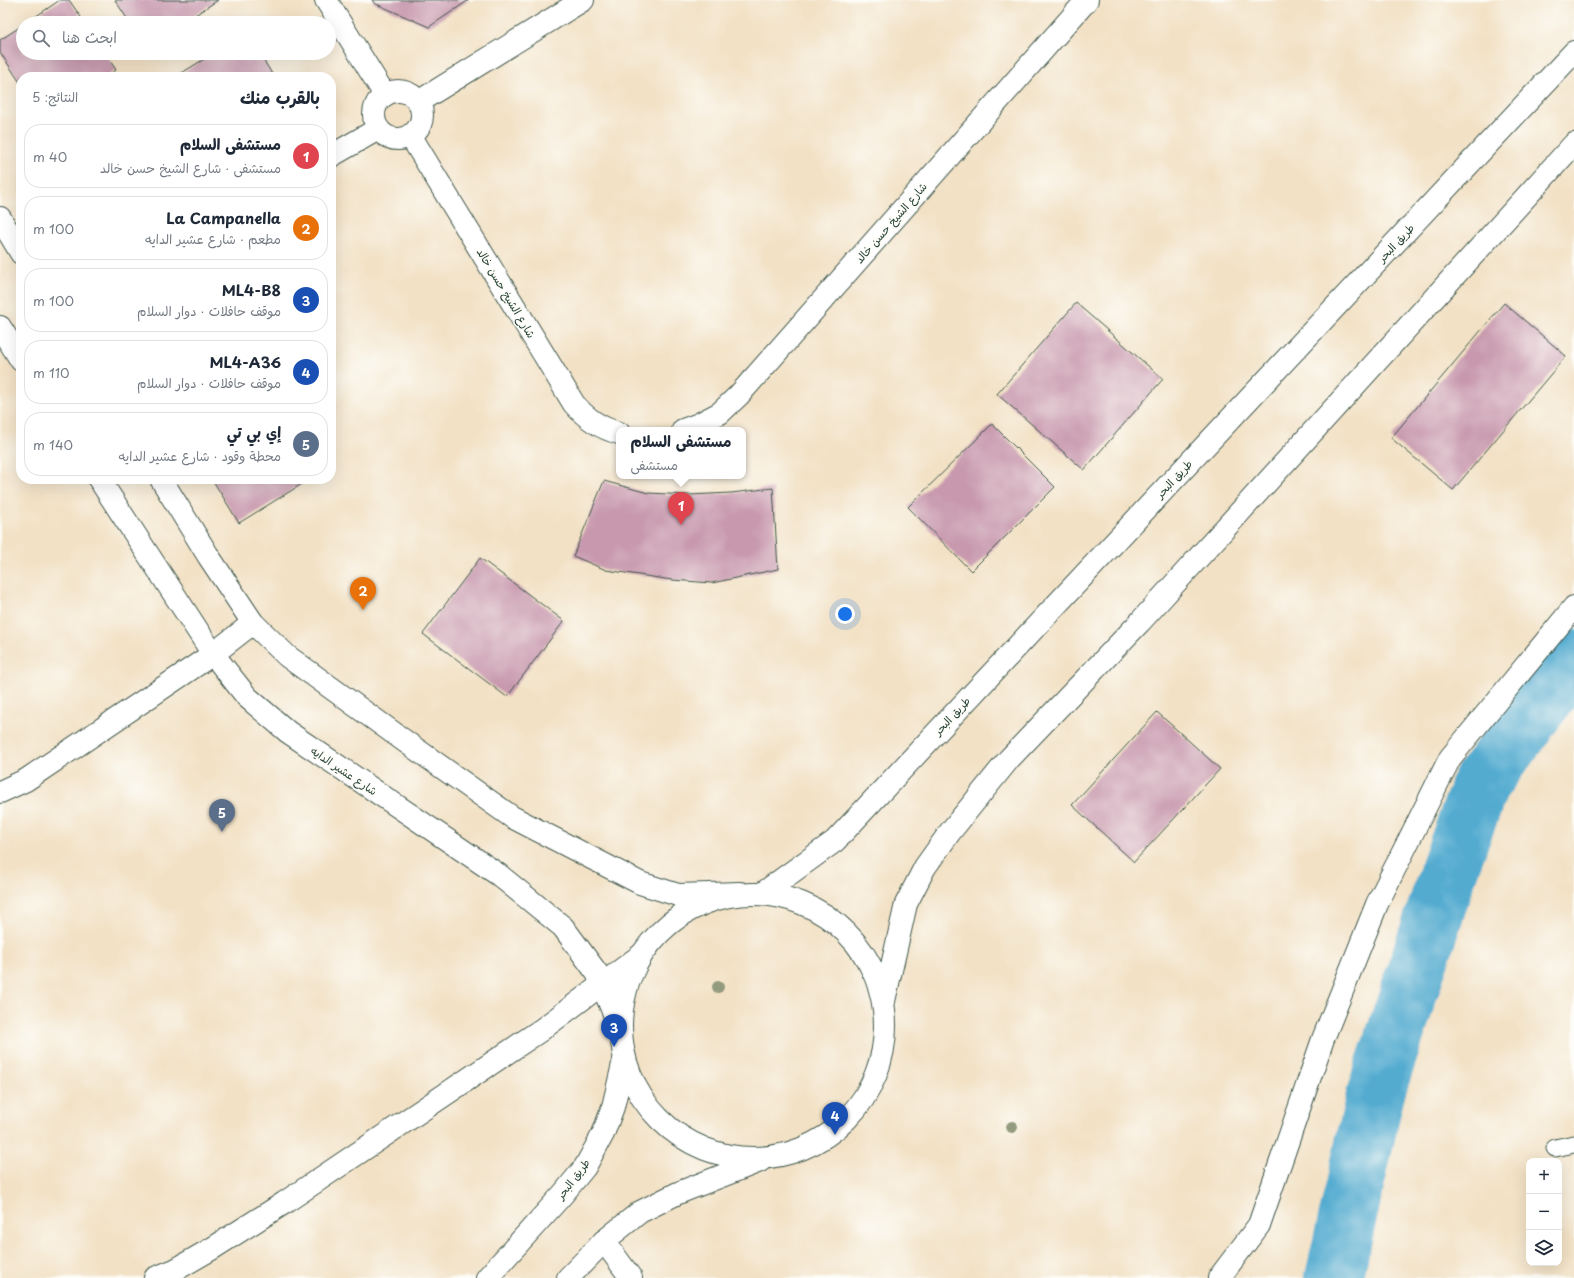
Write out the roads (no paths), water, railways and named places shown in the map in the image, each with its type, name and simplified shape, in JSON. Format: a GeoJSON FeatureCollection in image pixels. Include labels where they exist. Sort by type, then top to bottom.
{"type":"FeatureCollection","features":[{"type":"Feature","properties":{"kind":"main road"},"geometry":{"type":"LineString","coordinates":[[326,0],[336,16]]}},
{"type":"Feature","properties":{"kind":"main road"},"geometry":{"type":"LineString","coordinates":[[418,102],[583,0]]}},
{"type":"Feature","properties":{"kind":"main road","name":"شارع الشيخ حسن خالد"},"geometry":{"type":"LineString","coordinates":[[691,427],[720,413],[739,395],[1087,0]]}},
{"type":"Feature","properties":{"kind":"main road"},"geometry":{"type":"LineString","coordinates":[[336,16],[385,95]]}},
{"type":"Feature","properties":{"kind":"main road","name":"طريق البحر"},"geometry":{"type":"LineString","coordinates":[[762,893],[835,841],[1574,52]]}},
{"type":"Feature","properties":{"kind":"main road"},"geometry":{"type":"LineString","coordinates":[[396,90],[406,92],[418,102],[422,116],[417,131],[404,139],[389,138],[378,129],[374,114],[376,103],[385,95],[396,90]]}},
{"type":"Feature","properties":{"kind":"main road"},"geometry":{"type":"LineString","coordinates":[[336,153],[378,129]]}},
{"type":"Feature","properties":{"kind":"main road","name":"شارع الشيخ حسن خالد"},"geometry":{"type":"LineString","coordinates":[[410,135],[574,404],[585,417],[607,430],[616,432]]}},
{"type":"Feature","properties":{"kind":"main road"},"geometry":{"type":"LineString","coordinates":[[568,1278],[604,1241],[640,1212],[678,1193],[767,1158],[809,1146],[845,1122],[871,1086],[884,1045],[884,1001],[906,904],[925,867],[950,832],[1009,759],[1140,622],[1574,144]]}},
{"type":"Feature","properties":{"kind":"main road"},"geometry":{"type":"LineString","coordinates":[[0,218],[16,245]]}},
{"type":"Feature","properties":{"kind":"main road","name":"شارع عشير الدايه"},"geometry":{"type":"LineString","coordinates":[[102,484],[213,654],[247,697],[288,732],[499,875],[563,927],[597,973],[620,1028]]}},
{"type":"Feature","properties":{"kind":"main road"},"geometry":{"type":"LineString","coordinates":[[164,484],[210,558],[253,622],[287,656],[512,817],[640,883],[678,895],[762,893],[786,897],[821,912],[850,934],[872,966],[884,1001]]}},
{"type":"Feature","properties":{"kind":"main road"},"geometry":{"type":"LineString","coordinates":[[1219,1278],[1260,1225],[1323,1039],[1377,904],[1450,758],[1574,607]]}},
{"type":"Feature","properties":{"kind":"main road"},"geometry":{"type":"LineString","coordinates":[[0,792],[26,780],[213,654],[253,622]]}},
{"type":"Feature","properties":{"kind":"main road"},"geometry":{"type":"LineString","coordinates":[[155,1278],[175,1270],[284,1203],[541,1030],[641,955],[670,923],[707,902],[740,893]]}},
{"type":"Feature","properties":{"kind":"main road"},"geometry":{"type":"LineString","coordinates":[[641,955],[629,978],[623,1002],[620,1028],[624,1060],[635,1087],[651,1112],[683,1140],[724,1156],[767,1158]]}},
{"type":"Feature","properties":{"kind":"main road","name":"طريق البحر"},"geometry":{"type":"LineString","coordinates":[[487,1278],[563,1194],[584,1167],[604,1134],[613,1107],[624,1060]]}},
{"type":"Feature","properties":{"kind":"main road"},"geometry":{"type":"LineString","coordinates":[[604,1241],[631,1278]]}},
{"type":"Feature","properties":{"kind":"lane"},"geometry":{"type":"LineString","coordinates":[[1555,1148],[1574,1144]]}},
{"type":"Feature","properties":{"kind":"waterway"},"geometry":{"type":"LineString","coordinates":[[1334,1278],[1376,1092],[1450,867],[1481,783],[1574,659]]}},
{"type":"Feature","properties":{"kind":"place","name":"مستشفى السلام"},"geometry":{"type":"Point","coordinates":[681,525]}},
{"type":"Feature","properties":{"kind":"place","name":"La Campanella"},"geometry":{"type":"Point","coordinates":[363,610]}},
{"type":"Feature","properties":{"kind":"place","name":"إي بي تي"},"geometry":{"type":"Point","coordinates":[222,832]}},
{"type":"Feature","properties":{"kind":"place","name":"ML4-B8"},"geometry":{"type":"Point","coordinates":[614,1047]}},
{"type":"Feature","properties":{"kind":"place","name":"ML4-A36"},"geometry":{"type":"Point","coordinates":[835,1135]}}]}
